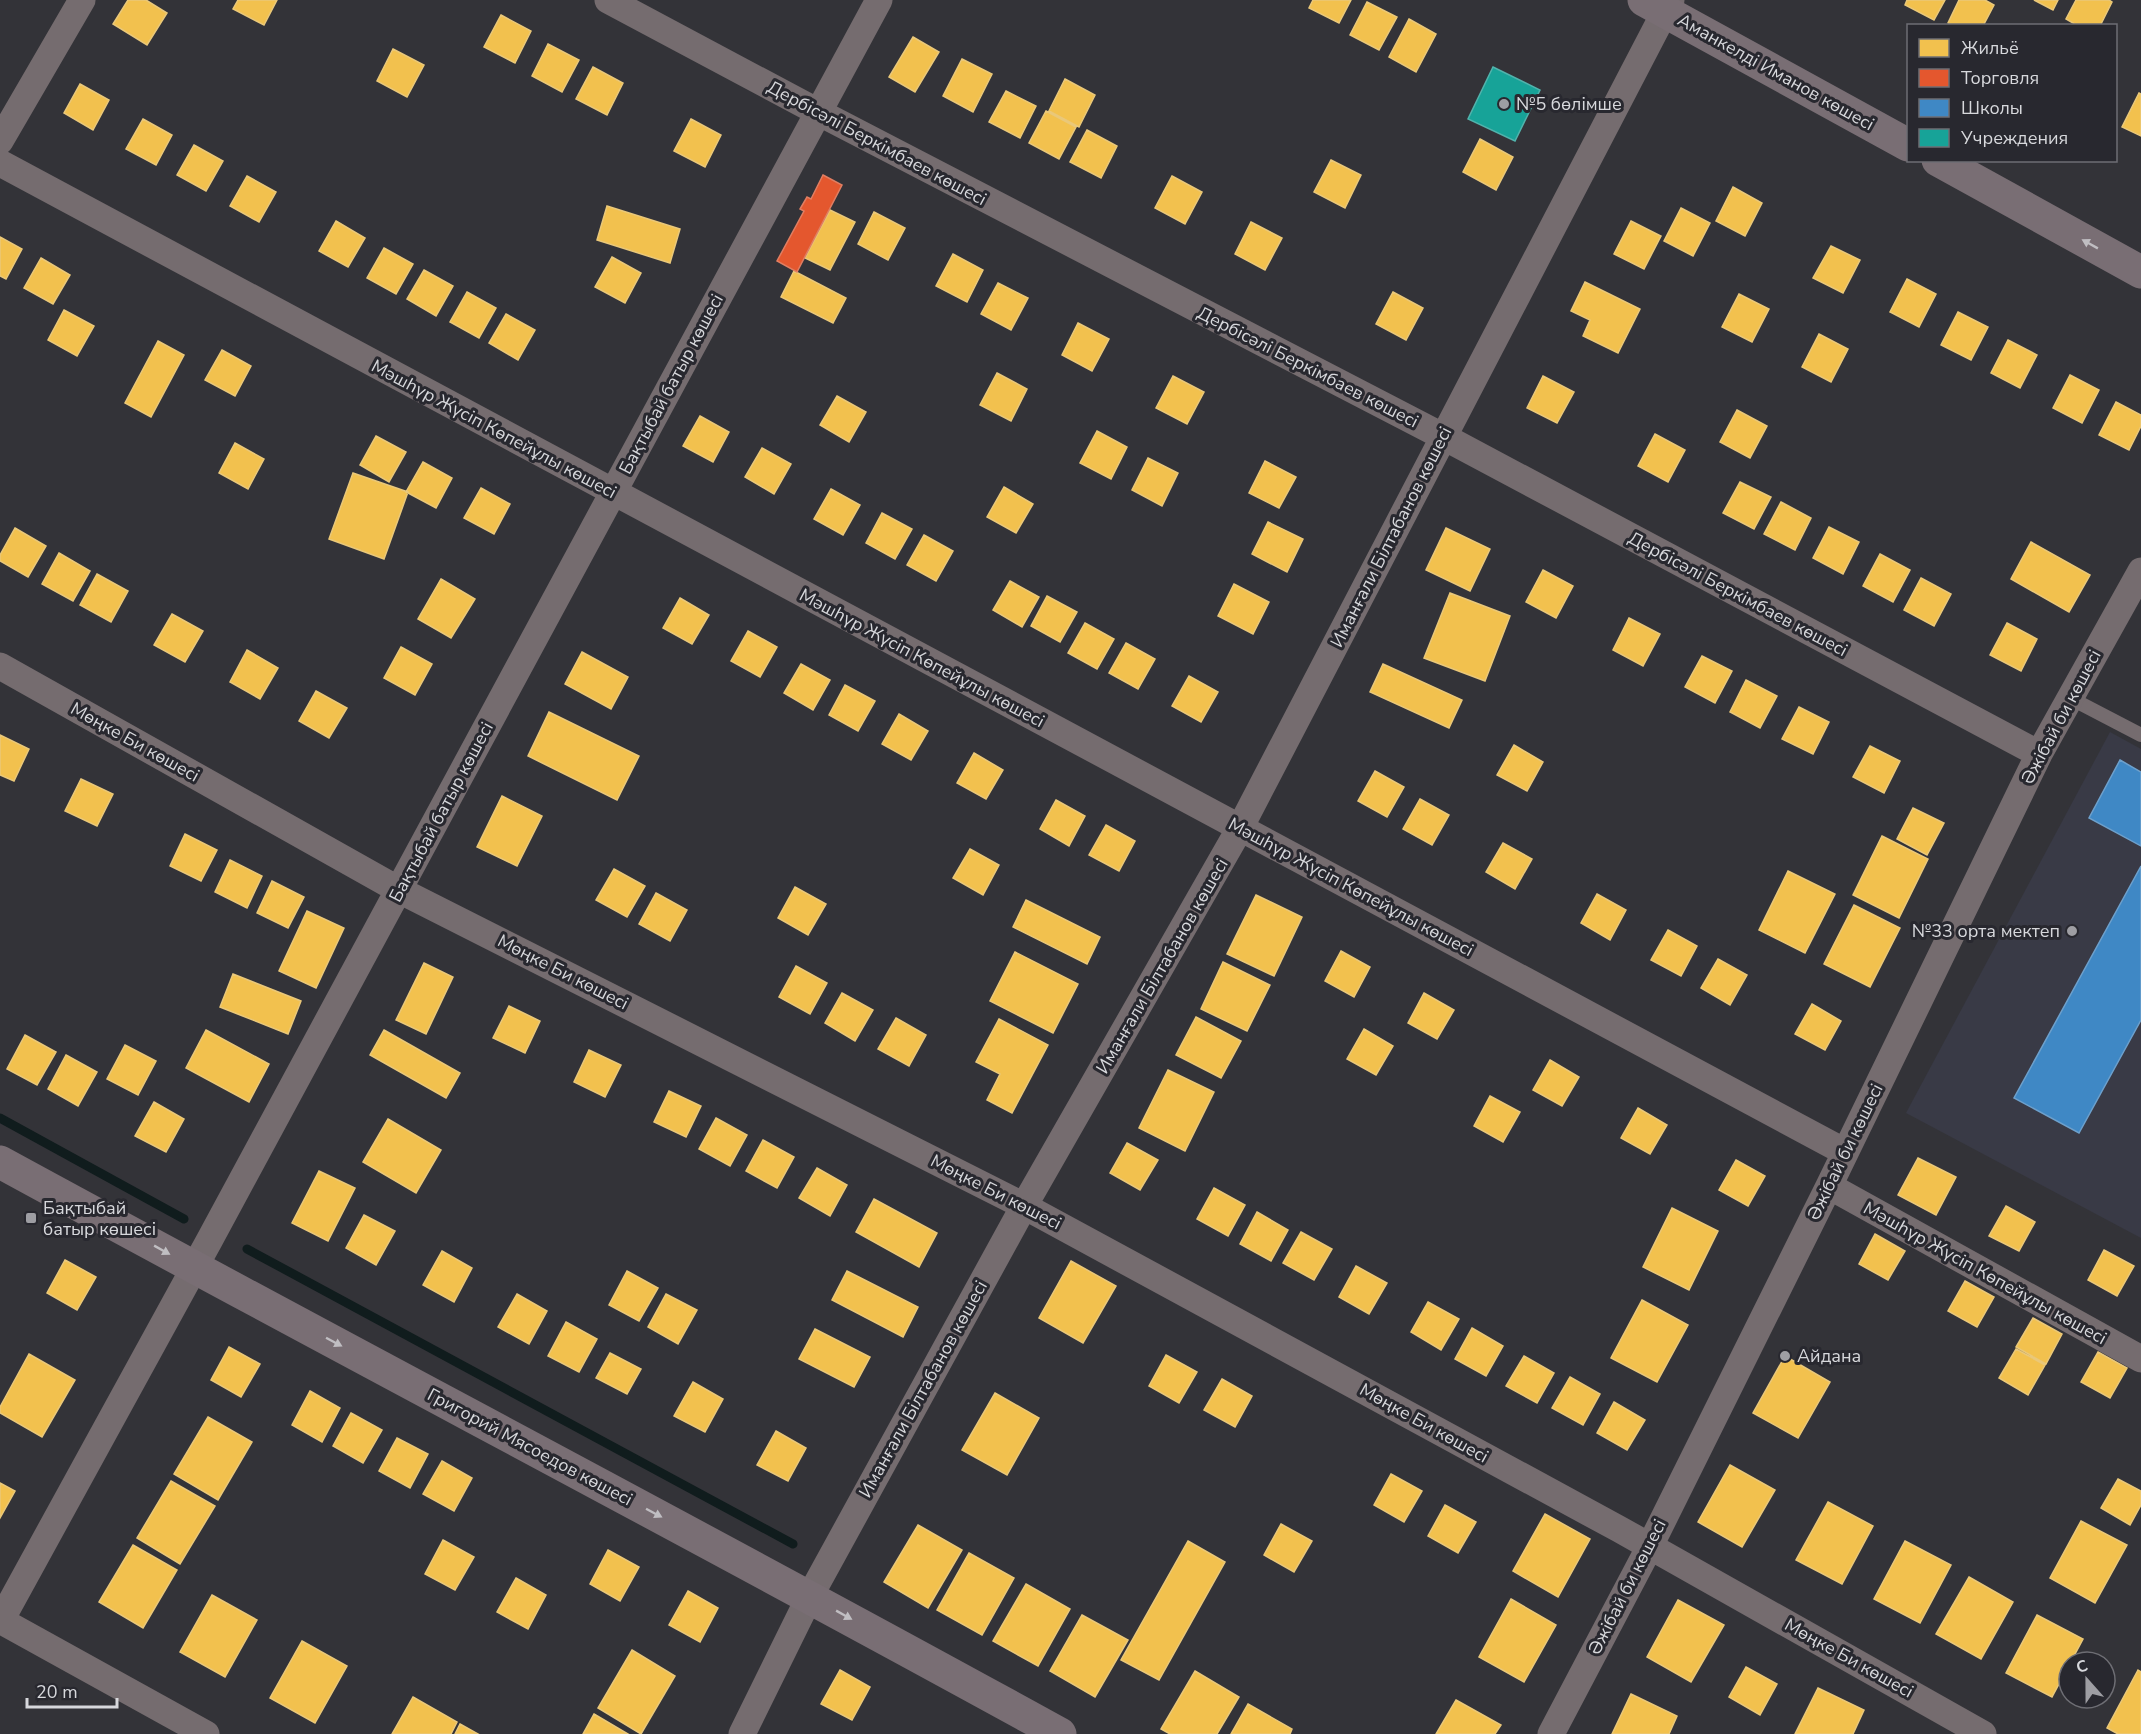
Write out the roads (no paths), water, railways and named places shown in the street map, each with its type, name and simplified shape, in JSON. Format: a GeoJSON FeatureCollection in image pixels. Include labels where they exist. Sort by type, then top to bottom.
{"type":"FeatureCollection","features":[{"type":"Feature","properties":{"kind":"main road","name":"Аманкелді Иманов көшесі"},"geometry":{"type":"LineString","coordinates":[[1660,4],[1907,143]]}},
{"type":"Feature","properties":{"kind":"main road"},"geometry":{"type":"LineString","coordinates":[[1942,162],[2141,272]]}},
{"type":"Feature","properties":{"kind":"main road","name":"Григорий Мясоедов көшесі"},"geometry":{"type":"LineString","coordinates":[[0,1162],[194,1268],[810,1596],[1060,1734]]}},
{"type":"Feature","properties":{"kind":"street"},"geometry":{"type":"LineString","coordinates":[[0,141],[82,0]]}},
{"type":"Feature","properties":{"kind":"street","name":"Дербісәлі Беркімбаев көшесі"},"geometry":{"type":"LineString","coordinates":[[608,0],[818,112],[1444,437],[2039,754]]}},
{"type":"Feature","properties":{"kind":"street","name":"Бақтыбай батыр көшесі"},"geometry":{"type":"LineString","coordinates":[[0,1621],[399,890],[879,0]]}},
{"type":"Feature","properties":{"kind":"street","name":"Иманғали Білтабанов көшесі"},"geometry":{"type":"LineString","coordinates":[[742,1734],[810,1596],[1024,1206],[1240,828],[1444,437],[1660,4]]}},
{"type":"Feature","properties":{"kind":"street","name":"Мәшһүр Жүсіп Көпейұлы көшесі"},"geometry":{"type":"LineString","coordinates":[[0,163],[1845,1152]]}},
{"type":"Feature","properties":{"kind":"street","name":"Әжібай би көшесі"},"geometry":{"type":"LineString","coordinates":[[1551,1734],[1650,1546],[1829,1186],[2039,754],[2141,572]]}},
{"type":"Feature","properties":{"kind":"street","name":"Мөңке Би көшесі"},"geometry":{"type":"LineString","coordinates":[[0,666],[399,890],[1024,1206],[1650,1546],[1983,1734]]}},
{"type":"Feature","properties":{"kind":"street","name":"Мәшһүр Жүсіп Көпейұлы көшесі"},"geometry":{"type":"LineString","coordinates":[[1829,1186],[2141,1359]]}},
{"type":"Feature","properties":{"kind":"street"},"geometry":{"type":"LineString","coordinates":[[0,1621],[206,1734]]}},
{"type":"Feature","properties":{"kind":"lane"},"geometry":{"type":"LineString","coordinates":[[2070,698],[2141,735]]}},
{"type":"Feature","properties":{"kind":"waterway"},"geometry":{"type":"LineString","coordinates":[[0,1118],[184,1219]]}},
{"type":"Feature","properties":{"kind":"waterway"},"geometry":{"type":"LineString","coordinates":[[247,1249],[793,1544]]}},
{"type":"Feature","properties":{"kind":"place","name":"№5 бөлімше"},"geometry":{"type":"Point","coordinates":[1504,104]}},
{"type":"Feature","properties":{"kind":"place","name":"№33 орта мектеп"},"geometry":{"type":"Point","coordinates":[2072,931]}},
{"type":"Feature","properties":{"kind":"place","name":"Бақтыбай батыр көшесі"},"geometry":{"type":"Point","coordinates":[31,1218]}},
{"type":"Feature","properties":{"kind":"place","name":"Айдана"},"geometry":{"type":"Point","coordinates":[1785,1356]}}]}
